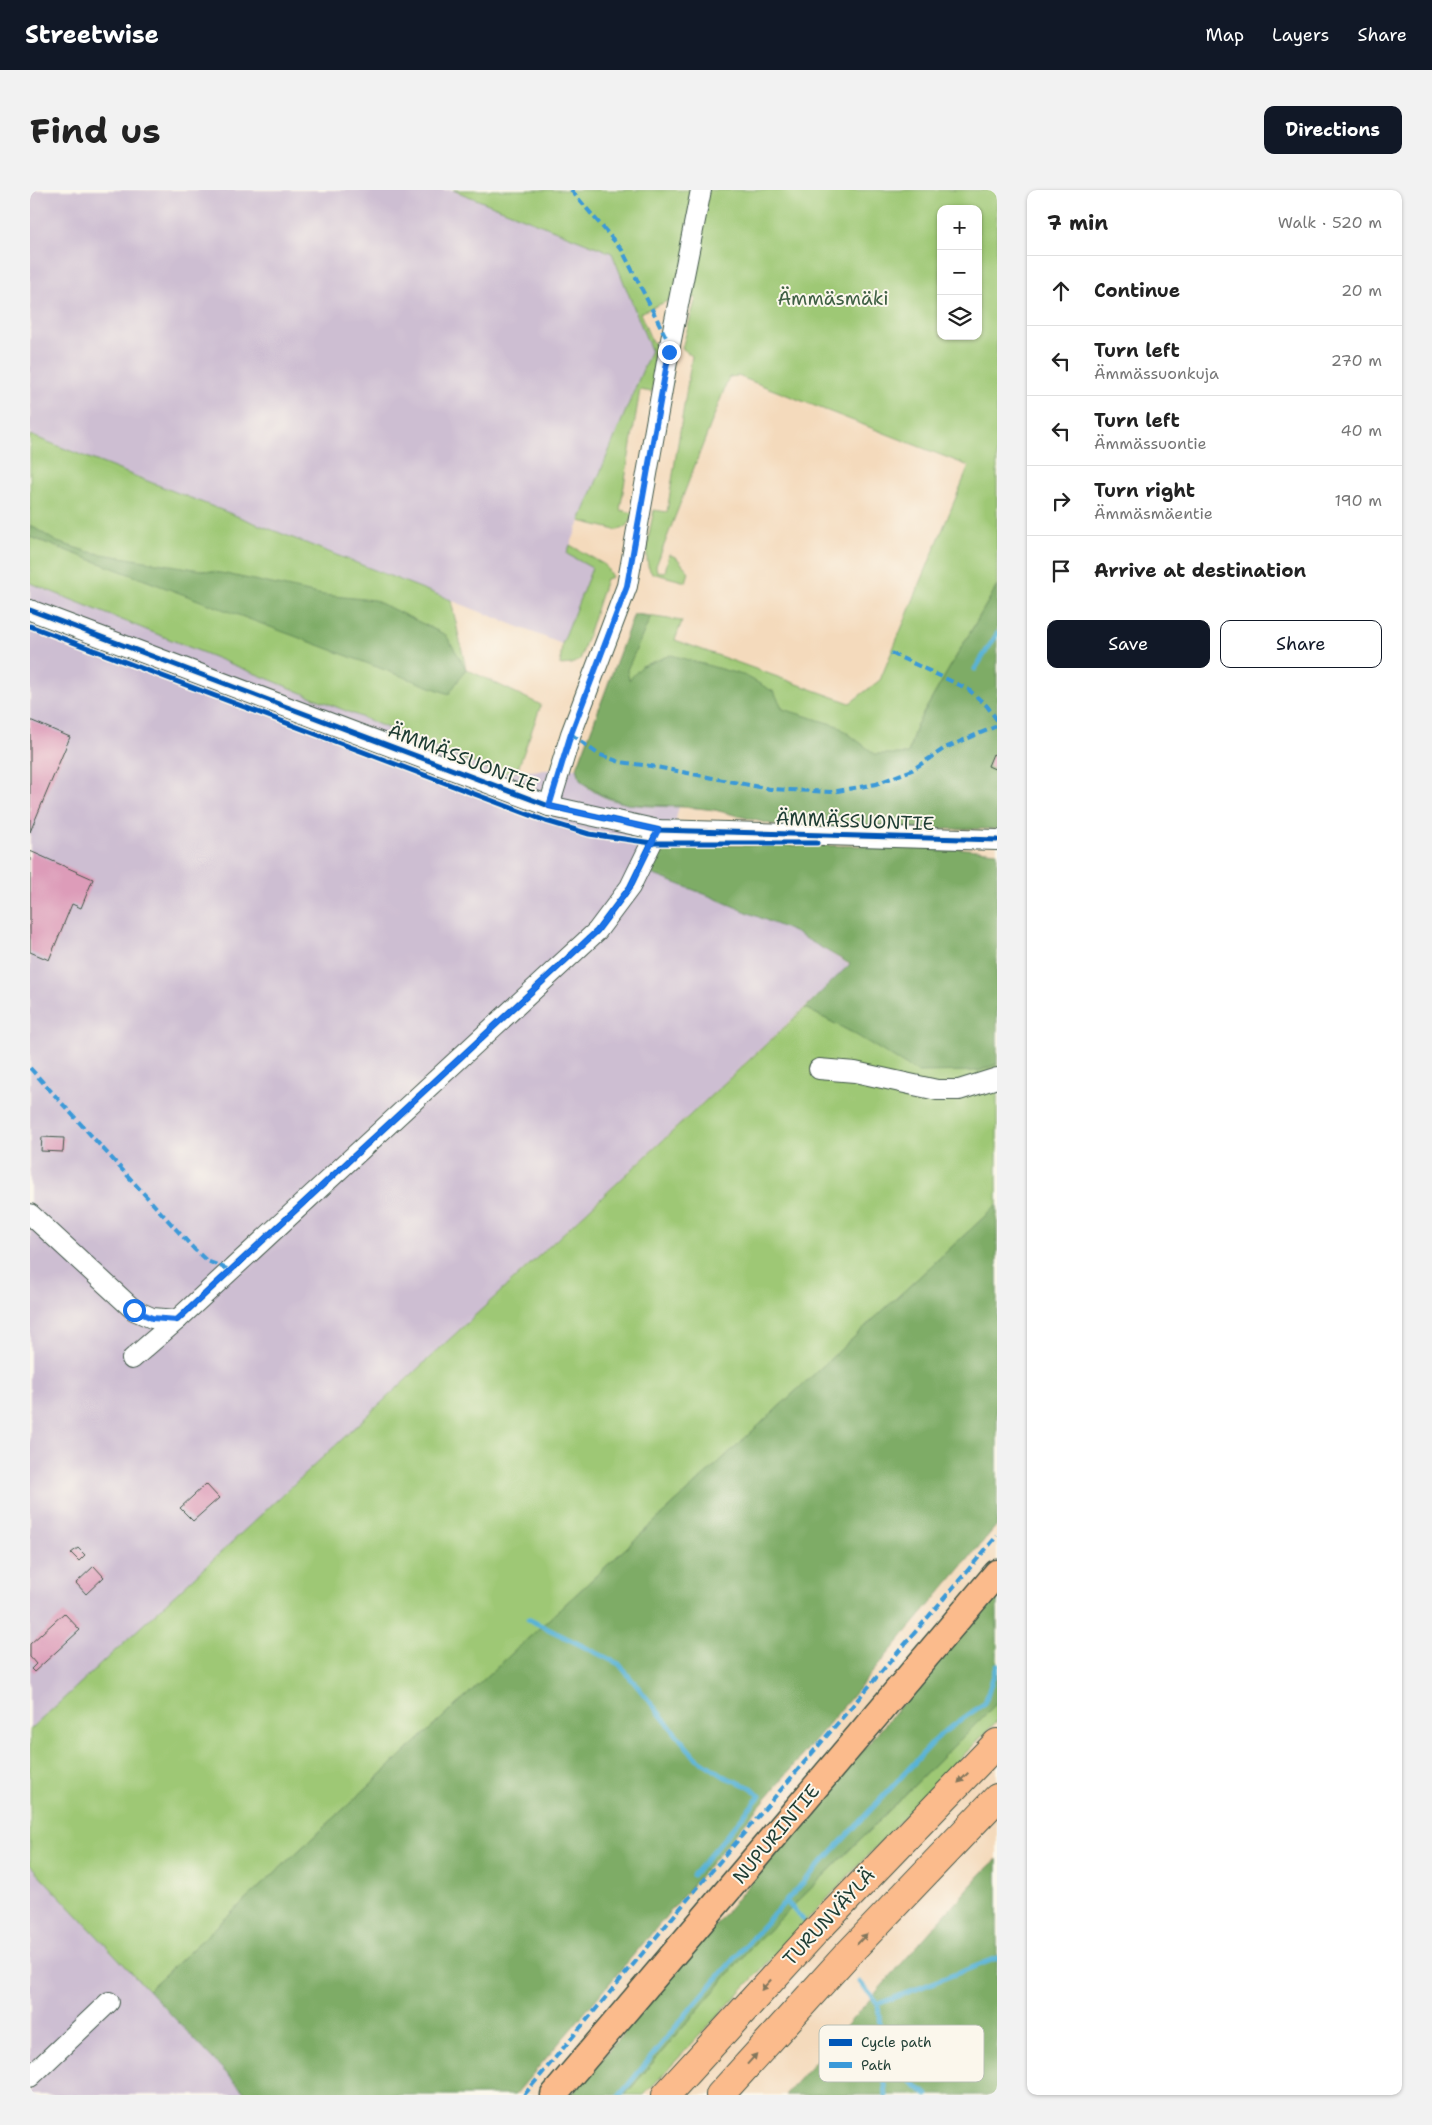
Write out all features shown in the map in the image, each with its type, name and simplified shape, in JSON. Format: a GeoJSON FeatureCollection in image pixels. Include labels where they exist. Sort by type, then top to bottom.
{"type":"FeatureCollection","features":[{"type":"Feature","properties":{"kind":"highway","name":"TURUNVÄYLÄ"},"geometry":{"type":"LineString","coordinates":[[666,2095],[815,1932],[997,1743]]}},
{"type":"Feature","properties":{"kind":"highway","name":"TURUNVÄYLÄ"},"geometry":{"type":"LineString","coordinates":[[720,2095],[852,1949],[997,1798]]}},
{"type":"Feature","properties":{"kind":"main road","name":"NUPURINTIE"},"geometry":{"type":"LineString","coordinates":[[554,2095],[997,1573]]}},
{"type":"Feature","properties":{"kind":"street"},"geometry":{"type":"LineString","coordinates":[[549,806],[571,734],[627,586],[701,190]]}},
{"type":"Feature","properties":{"kind":"street","name":"ÄMMÄSSUONTIE"},"geometry":{"type":"LineString","coordinates":[[30,610],[549,806],[658,830],[997,840]]}},
{"type":"Feature","properties":{"kind":"street"},"geometry":{"type":"LineString","coordinates":[[132,1359],[177,1320],[597,931],[630,887],[658,830]]}},
{"type":"Feature","properties":{"kind":"street"},"geometry":{"type":"LineString","coordinates":[[819,1068],[855,1072],[936,1090],[959,1090],[997,1078]]}},
{"type":"Feature","properties":{"kind":"street"},"geometry":{"type":"LineString","coordinates":[[30,1214],[134,1310],[152,1318],[177,1320]]}},
{"type":"Feature","properties":{"kind":"street"},"geometry":{"type":"LineString","coordinates":[[30,2077],[109,2002]]}},
{"type":"Feature","properties":{"kind":"shaded area"},"geometry":{"type":"Polygon","coordinates":[[[30,190],[453,190],[612,253],[651,350],[567,553],[592,567],[562,644],[30,435],[30,190]]]}},
{"type":"Feature","properties":{"kind":"shaded area"},"geometry":{"type":"Polygon","coordinates":[[[30,583],[497,773],[577,768],[581,781],[627,804],[679,806],[670,845],[658,854],[649,873],[707,895],[796,933],[850,965],[30,1730],[30,583]]]}},
{"type":"Feature","properties":{"kind":"shaded area"},"geometry":{"type":"Polygon","coordinates":[[[30,1865],[148,1990],[247,2095],[30,2095],[30,1865]]]}},
{"type":"Feature","properties":{"kind":"green space","name":"Ämmäsmäki"},"geometry":{"type":"Polygon","coordinates":[[[453,190],[997,190],[997,586],[916,726],[908,754],[774,825],[715,810],[628,804],[611,800],[596,793],[581,781],[577,768],[634,614],[682,621],[675,640],[850,703],[880,680],[969,466],[738,376],[729,377],[656,566],[657,571],[665,572],[669,554],[677,558],[689,572],[686,582],[652,573],[647,561],[649,534],[654,510],[667,512],[692,356],[682,348],[696,298],[681,295],[640,313],[652,342],[659,344],[652,392],[640,390],[620,510],[634,513],[631,520],[626,527],[616,530],[580,521],[651,350],[612,253],[453,190]]]}},
{"type":"Feature","properties":{"kind":"green space"},"geometry":{"type":"Polygon","coordinates":[[[30,435],[451,600],[466,669],[541,705],[517,771],[497,773],[30,583],[30,435]]]}},
{"type":"Feature","properties":{"kind":"green space"},"geometry":{"type":"Polygon","coordinates":[[[30,525],[57,542],[89,552],[226,574],[323,595],[374,600],[446,635],[466,669],[449,694],[30,537],[30,525]]]}},
{"type":"Feature","properties":{"kind":"green space"},"geometry":{"type":"Polygon","coordinates":[[[570,545],[605,565],[612,577],[606,579],[580,660],[572,664],[560,665],[562,644],[592,568],[567,554],[570,545]]]}},
{"type":"Feature","properties":{"kind":"green space"},"geometry":{"type":"Polygon","coordinates":[[[997,586],[997,829],[891,829],[774,825],[715,810],[679,806],[627,804],[600,794],[581,781],[577,768],[634,614],[651,616],[627,670],[629,680],[642,666],[671,655],[746,676],[774,692],[783,709],[838,726],[875,754],[908,754],[916,726],[997,586]]]}},
{"type":"Feature","properties":{"kind":"green space"},"geometry":{"type":"Polygon","coordinates":[[[670,845],[936,846],[997,852],[997,1064],[979,1071],[917,1072],[851,1032],[805,1008],[850,964],[796,933],[707,895],[649,873],[658,854],[670,845]]]}},
{"type":"Feature","properties":{"kind":"green space"},"geometry":{"type":"Polygon","coordinates":[[[805,1008],[851,1032],[979,1071],[997,1064],[997,1205],[148,1990],[30,1865],[30,1730],[805,1008]]]}},
{"type":"Feature","properties":{"kind":"green space"},"geometry":{"type":"Polygon","coordinates":[[[997,1205],[997,1525],[515,2095],[247,2095],[148,1990],[997,1205]]]}},
{"type":"Feature","properties":{"kind":"green space"},"geometry":{"type":"Polygon","coordinates":[[[997,1592],[997,1703],[751,1948],[625,2095],[571,2095],[997,1592]]]}},
{"type":"Feature","properties":{"kind":"green space"},"geometry":{"type":"Polygon","coordinates":[[[997,1703],[997,1721],[910,1810],[644,2095],[625,2095],[751,1948],[997,1703]]]}},
{"type":"Feature","properties":{"kind":"green space"},"geometry":{"type":"Polygon","coordinates":[[[997,1859],[997,2095],[785,2095],[819,2057],[819,2082],[984,2082],[984,2025],[847,2025],[982,1873],[997,1859]]]}},
{"type":"Feature","properties":{"kind":"building"},"geometry":{"type":"Polygon","coordinates":[[[30,720],[70,737],[30,832],[30,720]]]}},
{"type":"Feature","properties":{"kind":"building"},"geometry":{"type":"Polygon","coordinates":[[[993,754],[997,756],[997,770],[988,766],[993,754]]]}},
{"type":"Feature","properties":{"kind":"building"},"geometry":{"type":"Polygon","coordinates":[[[30,851],[93,879],[81,908],[72,904],[49,960],[30,952],[30,851]]]}},
{"type":"Feature","properties":{"kind":"building"},"geometry":{"type":"Polygon","coordinates":[[[42,1137],[64,1138],[63,1152],[41,1151],[42,1137]]]}},
{"type":"Feature","properties":{"kind":"building"},"geometry":{"type":"Polygon","coordinates":[[[206,1484],[219,1498],[193,1521],[180,1508],[206,1484]]]}},
{"type":"Feature","properties":{"kind":"building"},"geometry":{"type":"Polygon","coordinates":[[[78,1548],[85,1555],[79,1561],[71,1553],[78,1548]]]}},
{"type":"Feature","properties":{"kind":"building"},"geometry":{"type":"Polygon","coordinates":[[[94,1566],[104,1577],[86,1594],[76,1583],[94,1566]]]}},
{"type":"Feature","properties":{"kind":"building"},"geometry":{"type":"Polygon","coordinates":[[[64,1613],[80,1630],[34,1672],[31,1669],[36,1664],[30,1657],[30,1644],[64,1613]]]}},
{"type":"Feature","properties":{"kind":"waterway"},"geometry":{"type":"LineString","coordinates":[[975,669],[997,634]]}},
{"type":"Feature","properties":{"kind":"waterway"},"geometry":{"type":"LineString","coordinates":[[528,1619],[619,1664],[695,1757],[725,1777],[752,1788],[760,1796],[693,1875]]}},
{"type":"Feature","properties":{"kind":"waterway"},"geometry":{"type":"LineString","coordinates":[[620,2095],[692,2007],[761,1928],[941,1734],[985,1703],[997,1665]]}},
{"type":"Feature","properties":{"kind":"waterway"},"geometry":{"type":"LineString","coordinates":[[786,1901],[803,1920]]}},
{"type":"Feature","properties":{"kind":"waterway"},"geometry":{"type":"LineString","coordinates":[[878,2004],[997,1958]]}},
{"type":"Feature","properties":{"kind":"waterway"},"geometry":{"type":"LineString","coordinates":[[860,1982],[878,2004]]}},
{"type":"Feature","properties":{"kind":"waterway"},"geometry":{"type":"LineString","coordinates":[[878,2004],[880,2025]]}},
{"type":"Feature","properties":{"kind":"waterway"},"geometry":{"type":"LineString","coordinates":[[885,2082],[886,2095]]}},
{"type":"Feature","properties":{"kind":"waterway"},"geometry":{"type":"LineString","coordinates":[[912,2082],[927,2095]]}},
{"type":"Feature","properties":{"kind":"marked path"},"geometry":{"type":"LineString","coordinates":[[571,190],[622,250],[670,345]]}},
{"type":"Feature","properties":{"kind":"marked path"},"geometry":{"type":"LineString","coordinates":[[891,653],[968,689],[987,706],[997,720]]}},
{"type":"Feature","properties":{"kind":"marked path"},"geometry":{"type":"LineString","coordinates":[[571,734],[598,754],[620,762],[651,766],[770,789],[832,792],[876,784],[912,770],[945,748],[997,726]]}},
{"type":"Feature","properties":{"kind":"marked path"},"geometry":{"type":"LineString","coordinates":[[30,1068],[194,1249],[207,1261],[230,1270]]}},
{"type":"Feature","properties":{"kind":"marked path"},"geometry":{"type":"LineString","coordinates":[[524,2095],[997,1536]]}},
{"type":"Feature","properties":{"kind":"cycle path"},"geometry":{"type":"LineString","coordinates":[[30,610],[549,806],[658,830],[997,840]]}},
{"type":"Feature","properties":{"kind":"cycle path"},"geometry":{"type":"LineString","coordinates":[[30,626],[546,821],[589,834],[652,843],[817,843]]}},
{"type":"Feature","properties":{"kind":"cycle path"},"geometry":{"type":"LineString","coordinates":[[177,1320],[597,931],[630,887],[654,837]]}},
{"type":"Feature","properties":{"kind":"route"},"geometry":{"type":"LineString","coordinates":[[134,1310],[152,1318],[177,1320],[597,931],[630,887],[658,830],[549,806],[571,734],[627,586],[669,352]]}}]}
